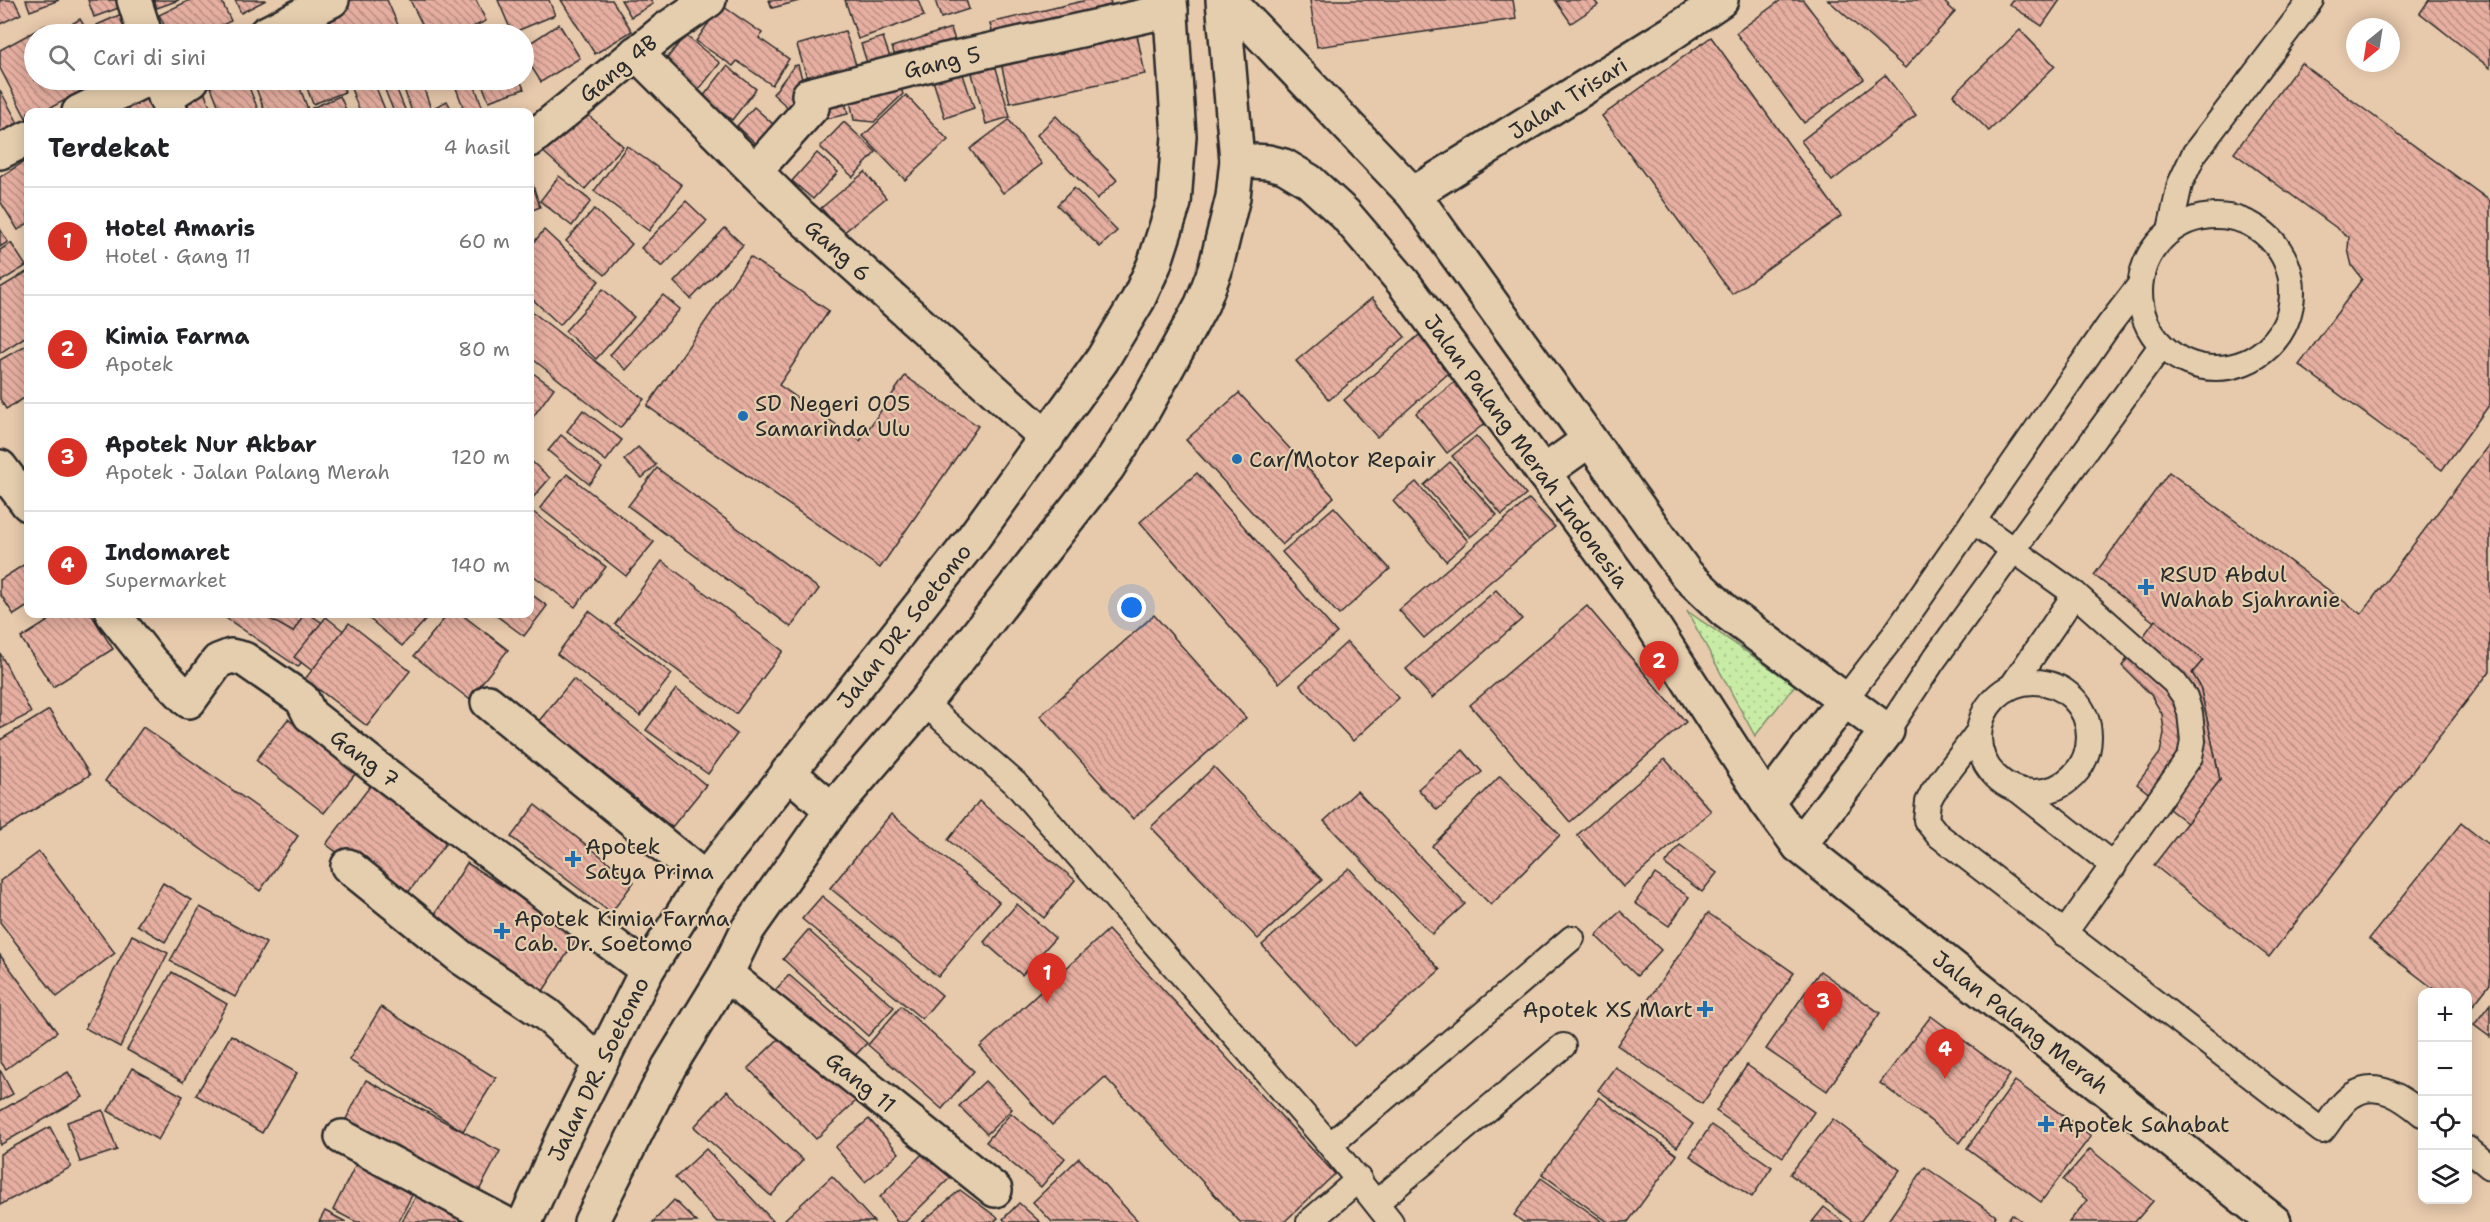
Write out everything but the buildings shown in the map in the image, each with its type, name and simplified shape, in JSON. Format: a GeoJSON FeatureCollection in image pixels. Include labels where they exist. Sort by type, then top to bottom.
{"type":"FeatureCollection","features":[{"type":"Feature","properties":{"kind":"street"},"geometry":{"type":"LineString","coordinates":[[134,0],[142,24]]}},
{"type":"Feature","properties":{"kind":"street"},"geometry":{"type":"LineString","coordinates":[[285,24],[332,0]]}},
{"type":"Feature","properties":{"kind":"street"},"geometry":{"type":"LineString","coordinates":[[591,1222],[669,1067],[726,974],[748,929],[832,810],[924,703],[1067,523],[1108,467],[1142,414],[1197,313],[1215,270],[1233,197],[1237,160],[1223,0]]}},
{"type":"Feature","properties":{"kind":"street"},"geometry":{"type":"LineString","coordinates":[[1228,0],[1413,194],[1669,552],[1702,591],[1887,731],[1799,846]]}},
{"type":"Feature","properties":{"kind":"street","name":"Jalan Trisari"},"geometry":{"type":"LineString","coordinates":[[1413,194],[1672,33],[1721,0]]}},
{"type":"Feature","properties":{"kind":"street","name":"Gang 4B"},"geometry":{"type":"LineString","coordinates":[[534,137],[694,4]]}},
{"type":"Feature","properties":{"kind":"street","name":"Gang 5"},"geometry":{"type":"LineString","coordinates":[[755,171],[812,107],[809,95],[1171,5]]}},
{"type":"Feature","properties":{"kind":"street","name":"Jalan DR. Soetomo"},"geometry":{"type":"LineString","coordinates":[[525,1222],[560,1144],[647,970],[705,879],[906,626],[1047,438],[1102,360],[1138,300],[1154,265],[1174,203],[1179,136],[1171,5]]}},
{"type":"Feature","properties":{"kind":"street","name":"Gang 6"},"geometry":{"type":"LineString","coordinates":[[636,53],[797,213],[1047,438]]}},
{"type":"Feature","properties":{"kind":"street"},"geometry":{"type":"LineString","coordinates":[[95,108],[160,92]]}},
{"type":"Feature","properties":{"kind":"street"},"geometry":{"type":"LineString","coordinates":[[0,152],[24,140]]}},
{"type":"Feature","properties":{"kind":"street","name":"Jalan Palang Merah Indonesia"},"geometry":{"type":"LineString","coordinates":[[1237,160],[1268,162],[1284,166],[1308,181],[1345,214],[1402,282],[1636,599],[1767,802]]}},
{"type":"Feature","properties":{"kind":"street"},"geometry":{"type":"LineString","coordinates":[[1544,473],[1589,440]]}},
{"type":"Feature","properties":{"kind":"street"},"geometry":{"type":"LineString","coordinates":[[0,467],[24,499]]}},
{"type":"Feature","properties":{"kind":"street","name":"Gang 7"},"geometry":{"type":"LineString","coordinates":[[116,618],[152,662],[189,701],[218,661],[231,656],[244,659],[302,699],[310,715],[378,769],[647,970]]}},
{"type":"Feature","properties":{"kind":"street"},"geometry":{"type":"LineString","coordinates":[[1767,802],[1845,699]]}},
{"type":"Feature","properties":{"kind":"street"},"geometry":{"type":"LineString","coordinates":[[488,702],[705,879]]}},
{"type":"Feature","properties":{"kind":"street"},"geometry":{"type":"LineString","coordinates":[[788,772],[832,810]]}},
{"type":"Feature","properties":{"kind":"street","name":"Jalan Palang Merah"},"geometry":{"type":"LineString","coordinates":[[1767,802],[1799,846],[2236,1210],[2274,1222]]}},
{"type":"Feature","properties":{"kind":"street"},"geometry":{"type":"LineString","coordinates":[[348,866],[462,958],[547,1015],[600,1063]]}},
{"type":"Feature","properties":{"kind":"street","name":"Gang 11"},"geometry":{"type":"LineString","coordinates":[[726,974],[995,1190]]}},
{"type":"Feature","properties":{"kind":"street"},"geometry":{"type":"LineString","coordinates":[[342,1137],[502,1222]]}},
{"type":"Feature","properties":{"kind":"lane"},"geometry":{"type":"LineString","coordinates":[[2170,230],[2180,184],[2194,154],[2311,0]]}},
{"type":"Feature","properties":{"kind":"lane"},"geometry":{"type":"LineString","coordinates":[[2210,216],[2232,218],[2253,225],[2270,238],[2283,256],[2291,276],[2292,298],[2288,319],[2277,338],[2262,354],[2243,364],[2221,369],[2199,367],[2179,359],[2161,346],[2148,328],[2141,308],[2139,286],[2144,264],[2154,246],[2170,230],[2189,220],[2210,216]]}},
{"type":"Feature","properties":{"kind":"lane"},"geometry":{"type":"LineString","coordinates":[[1845,699],[1895,634],[2109,325],[2139,286]]}},
{"type":"Feature","properties":{"kind":"lane"},"geometry":{"type":"LineString","coordinates":[[1887,731],[1933,661],[2161,346]]}},
{"type":"Feature","properties":{"kind":"lane"},"geometry":{"type":"LineString","coordinates":[[1973,521],[2075,594],[2174,682],[2185,698],[2193,728],[2190,757],[2064,934]]}},
{"type":"Feature","properties":{"kind":"lane"},"geometry":{"type":"LineString","coordinates":[[2075,594],[2012,686],[1996,697],[1985,712],[1979,731],[1928,802],[1926,820],[1938,836],[2322,1131],[2353,1095],[2367,1090],[2384,1090],[2402,1098],[2418,1111]]}},
{"type":"Feature","properties":{"kind":"lane"},"geometry":{"type":"LineString","coordinates":[[2012,686],[2031,682],[2050,685],[2067,693],[2080,707],[2088,725],[2089,744],[2084,762],[2072,778],[2056,788],[2037,792],[2018,790]]}},
{"type":"Feature","properties":{"kind":"lane"},"geometry":{"type":"LineString","coordinates":[[924,703],[1016,783],[1330,1145],[1391,1222]]}},
{"type":"Feature","properties":{"kind":"lane"},"geometry":{"type":"LineString","coordinates":[[1979,731],[1980,750],[1988,767],[2001,782],[2018,790],[2114,866]]}},
{"type":"Feature","properties":{"kind":"lane"},"geometry":{"type":"LineString","coordinates":[[1330,1145],[1572,938]]}},
{"type":"Feature","properties":{"kind":"lane"},"geometry":{"type":"LineString","coordinates":[[1377,1202],[1563,1046]]}},
{"type":"Feature","properties":{"kind":"lane"},"geometry":{"type":"LineString","coordinates":[[2469,1150],[2490,1167]]}},
{"type":"Feature","properties":{"kind":"lane"},"geometry":{"type":"LineString","coordinates":[[1309,1222],[1359,1179]]}},
{"type":"Feature","properties":{"kind":"green space"},"geometry":{"type":"Polygon","coordinates":[[[1687,611],[1795,685],[1755,736],[1687,611]]]}},
{"type":"Feature","properties":{"kind":"place","name":"SD Negeri 005 Samarinda Ulu"},"geometry":{"type":"Point","coordinates":[743,416]}},
{"type":"Feature","properties":{"kind":"place","name":"Car/Motor Repair"},"geometry":{"type":"Point","coordinates":[1237,459]}},
{"type":"Feature","properties":{"kind":"place","name":"RSUD Abdul Wahab Sjahranie"},"geometry":{"type":"Point","coordinates":[2146,587]}},
{"type":"Feature","properties":{"kind":"place","name":"Kimia Farma"},"geometry":{"type":"Point","coordinates":[1659,691]}},
{"type":"Feature","properties":{"kind":"place","name":"Apotek Satya Prima"},"geometry":{"type":"Point","coordinates":[573,859]}},
{"type":"Feature","properties":{"kind":"place","name":"Apotek Kimia Farma Cab. Dr. Soetomo"},"geometry":{"type":"Point","coordinates":[502,931]}},
{"type":"Feature","properties":{"kind":"place","name":"Hotel Amaris"},"geometry":{"type":"Point","coordinates":[1047,1003]}},
{"type":"Feature","properties":{"kind":"place","name":"Apotek XS Mart"},"geometry":{"type":"Point","coordinates":[1705,1009]}},
{"type":"Feature","properties":{"kind":"place","name":"Apotek Nur Akbar"},"geometry":{"type":"Point","coordinates":[1823,1031]}},
{"type":"Feature","properties":{"kind":"place","name":"Indomaret"},"geometry":{"type":"Point","coordinates":[1945,1079]}},
{"type":"Feature","properties":{"kind":"place","name":"Apotek Sahabat"},"geometry":{"type":"Point","coordinates":[2046,1124]}}]}
